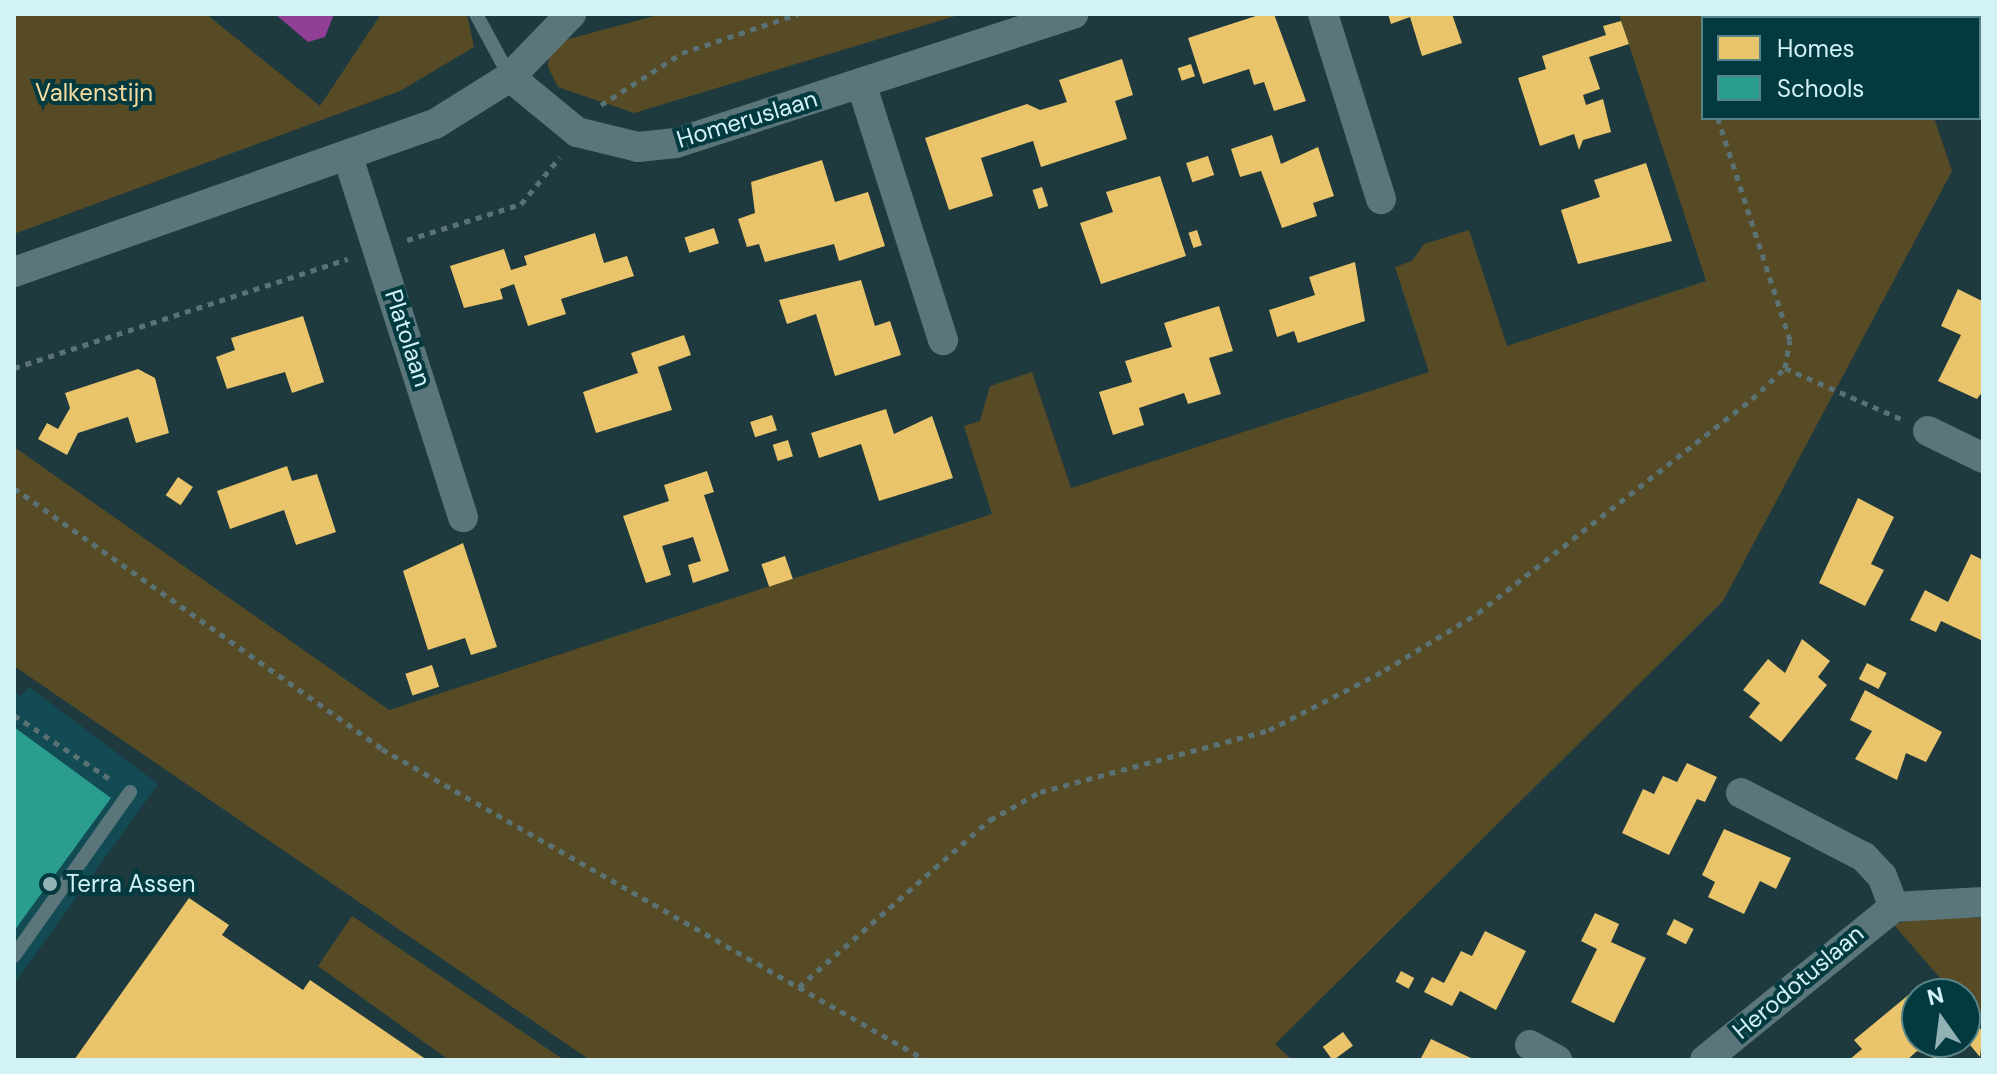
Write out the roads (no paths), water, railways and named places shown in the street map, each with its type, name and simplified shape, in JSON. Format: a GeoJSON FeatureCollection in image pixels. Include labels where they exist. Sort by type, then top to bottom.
{"type":"FeatureCollection","features":[{"type":"Feature","properties":{"kind":"street"},"geometry":{"type":"LineString","coordinates":[[14,272],[349,160],[435,124],[510,77],[571,14]]}},
{"type":"Feature","properties":{"kind":"street","name":"Homeruslaan"},"geometry":{"type":"LineString","coordinates":[[510,77],[577,132],[638,147],[676,143],[1074,14]]}},
{"type":"Feature","properties":{"kind":"street"},"geometry":{"type":"LineString","coordinates":[[1323,14],[1381,199]]}},
{"type":"Feature","properties":{"kind":"street"},"geometry":{"type":"LineString","coordinates":[[861,83],[943,340]]}},
{"type":"Feature","properties":{"kind":"street","name":"Platolaan"},"geometry":{"type":"LineString","coordinates":[[349,160],[463,517]]}},
{"type":"Feature","properties":{"kind":"street"},"geometry":{"type":"LineString","coordinates":[[1928,431],[1983,458]]}},
{"type":"Feature","properties":{"kind":"street"},"geometry":{"type":"LineString","coordinates":[[1741,793],[1864,857],[1894,907],[1983,902]]}},
{"type":"Feature","properties":{"kind":"street","name":"Herodotuslaan"},"geometry":{"type":"LineString","coordinates":[[1705,1060],[1894,907]]}},
{"type":"Feature","properties":{"kind":"street"},"geometry":{"type":"LineString","coordinates":[[1530,1045],[1557,1060]]}},
{"type":"Feature","properties":{"kind":"lane"},"geometry":{"type":"LineString","coordinates":[[476,14],[510,77]]}},
{"type":"Feature","properties":{"kind":"lane"},"geometry":{"type":"LineString","coordinates":[[14,956],[130,792]]}},
{"type":"Feature","properties":{"kind":"place","name":"Terra Assen"},"geometry":{"type":"Point","coordinates":[50,884]}},
{"type":"Feature","properties":{"kind":"park label","name":"Valkenstijn"},"geometry":{"type":"Point","coordinates":[94,93]}}]}
